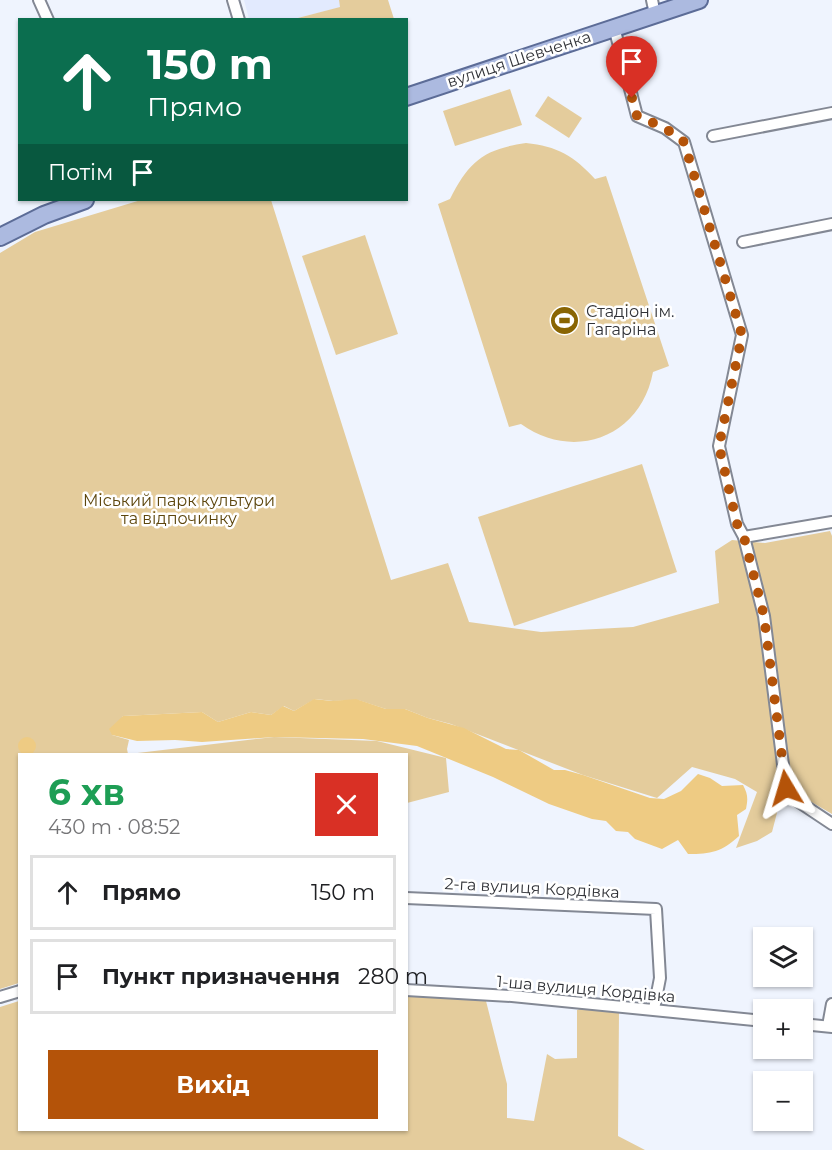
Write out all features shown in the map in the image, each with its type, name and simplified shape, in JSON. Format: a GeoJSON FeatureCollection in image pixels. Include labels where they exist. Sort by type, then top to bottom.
{"type":"FeatureCollection","features":[{"type":"Feature","properties":{"kind":"main road","name":"вулиця Шевченка"},"geometry":{"type":"LineString","coordinates":[[408,95],[614,27],[653,7],[699,0]]}},
{"type":"Feature","properties":{"kind":"main road"},"geometry":{"type":"LineString","coordinates":[[0,237],[44,214],[82,201]]}},
{"type":"Feature","properties":{"kind":"street"},"geometry":{"type":"LineString","coordinates":[[39,0],[47,18]]}},
{"type":"Feature","properties":{"kind":"street"},"geometry":{"type":"LineString","coordinates":[[233,0],[238,18]]}},
{"type":"Feature","properties":{"kind":"street"},"geometry":{"type":"LineString","coordinates":[[614,27],[637,116],[665,128],[684,142],[742,335],[719,446],[737,524],[744,537],[764,616],[786,788],[793,798],[832,824]]}},
{"type":"Feature","properties":{"kind":"street"},"geometry":{"type":"LineString","coordinates":[[712,136],[832,113]]}},
{"type":"Feature","properties":{"kind":"street"},"geometry":{"type":"LineString","coordinates":[[743,242],[832,224]]}},
{"type":"Feature","properties":{"kind":"street"},"geometry":{"type":"LineString","coordinates":[[744,537],[832,522]]}},
{"type":"Feature","properties":{"kind":"street","name":"2-га вулиця Кордівка"},"geometry":{"type":"LineString","coordinates":[[408,898],[656,909],[660,978],[654,1009]]}},
{"type":"Feature","properties":{"kind":"street","name":"1-ша вулиця Кордівка"},"geometry":{"type":"LineString","coordinates":[[408,990],[512,996],[753,1020]]}},
{"type":"Feature","properties":{"kind":"street"},"geometry":{"type":"LineString","coordinates":[[0,997],[18,992]]}},
{"type":"Feature","properties":{"kind":"street"},"geometry":{"type":"LineString","coordinates":[[813,1025],[830,1027],[832,1004]]}},
{"type":"Feature","properties":{"kind":"shaded area"},"geometry":{"type":"Polygon","coordinates":[[[244,0],[339,0],[341,7],[298,18],[249,18],[244,0]]]}},
{"type":"Feature","properties":{"kind":"shaded area"},"geometry":{"type":"Polygon","coordinates":[[[314,699],[332,701],[356,699],[386,709],[405,709],[464,728],[506,749],[519,750],[554,770],[565,770],[583,775],[650,798],[664,799],[681,791],[698,774],[722,786],[743,785],[747,794],[747,802],[746,809],[737,815],[739,836],[727,846],[710,853],[688,854],[678,840],[662,849],[635,839],[628,832],[616,831],[606,821],[592,819],[549,804],[493,777],[417,746],[363,739],[274,737],[202,742],[137,741],[112,735],[109,729],[123,716],[202,712],[218,722],[251,712],[271,715],[283,706],[294,711],[314,699]]]}},
{"type":"Feature","properties":{"kind":"shaded area"},"geometry":{"type":"Polygon","coordinates":[[[27,737],[35,743],[35,749],[32,753],[22,753],[18,746],[21,740],[27,737]]]}},
{"type":"Feature","properties":{"kind":"green space"},"geometry":{"type":"Polygon","coordinates":[[[339,0],[388,0],[394,18],[298,18],[340,7],[339,0]]]}},
{"type":"Feature","properties":{"kind":"green space"},"geometry":{"type":"Polygon","coordinates":[[[510,89],[522,125],[455,146],[443,111],[510,89]]]}},
{"type":"Feature","properties":{"kind":"green space"},"geometry":{"type":"Polygon","coordinates":[[[548,96],[582,118],[569,138],[535,116],[548,96]]]}},
{"type":"Feature","properties":{"kind":"green space","name":"Стадіон ім. Гагаріна"},"geometry":{"type":"Polygon","coordinates":[[[526,143],[547,147],[572,158],[595,179],[606,176],[669,366],[653,372],[646,394],[635,413],[620,427],[602,437],[583,441],[562,441],[541,435],[521,424],[509,427],[438,204],[450,199],[464,175],[479,159],[499,149],[526,143]]]}},
{"type":"Feature","properties":{"kind":"green space","name":"Міський парк культури та відпочинку"},"geometry":{"type":"Polygon","coordinates":[[[138,201],[271,201],[391,580],[448,563],[469,622],[541,632],[633,627],[719,603],[715,551],[732,540],[765,543],[830,531],[832,536],[832,814],[784,786],[772,832],[757,841],[736,848],[757,792],[735,779],[692,767],[657,798],[583,775],[451,724],[405,709],[386,709],[358,700],[315,699],[294,711],[284,706],[271,715],[251,712],[218,722],[202,712],[123,716],[112,735],[129,740],[128,753],[18,753],[18,983],[0,989],[0,253],[35,232],[138,201]]]}},
{"type":"Feature","properties":{"kind":"green space"},"geometry":{"type":"Polygon","coordinates":[[[365,235],[398,334],[336,355],[302,256],[365,235]]]}},
{"type":"Feature","properties":{"kind":"green space"},"geometry":{"type":"Polygon","coordinates":[[[642,464],[677,572],[514,626],[478,517],[642,464]]]}},
{"type":"Feature","properties":{"kind":"green space"},"geometry":{"type":"Polygon","coordinates":[[[274,737],[377,741],[446,758],[449,792],[408,803],[408,753],[138,753],[274,737]]]}},
{"type":"Feature","properties":{"kind":"green space"},"geometry":{"type":"Polygon","coordinates":[[[408,995],[486,1001],[507,1084],[507,1118],[534,1121],[547,1054],[555,1059],[577,1058],[577,1010],[588,1006],[619,1012],[618,1136],[645,1150],[0,1150],[0,1007],[18,1001],[18,1131],[408,1131],[408,995]]]}},
{"type":"Feature","properties":{"kind":"place","name":"Стадіон ім. Гагаріна"},"geometry":{"type":"Point","coordinates":[565,320]}},
{"type":"Feature","properties":{"kind":"route"},"geometry":{"type":"LineString","coordinates":[[632,98],[637,116],[665,128],[684,142],[742,335],[719,446],[737,524],[744,537],[764,616],[786,788]]}}]}
